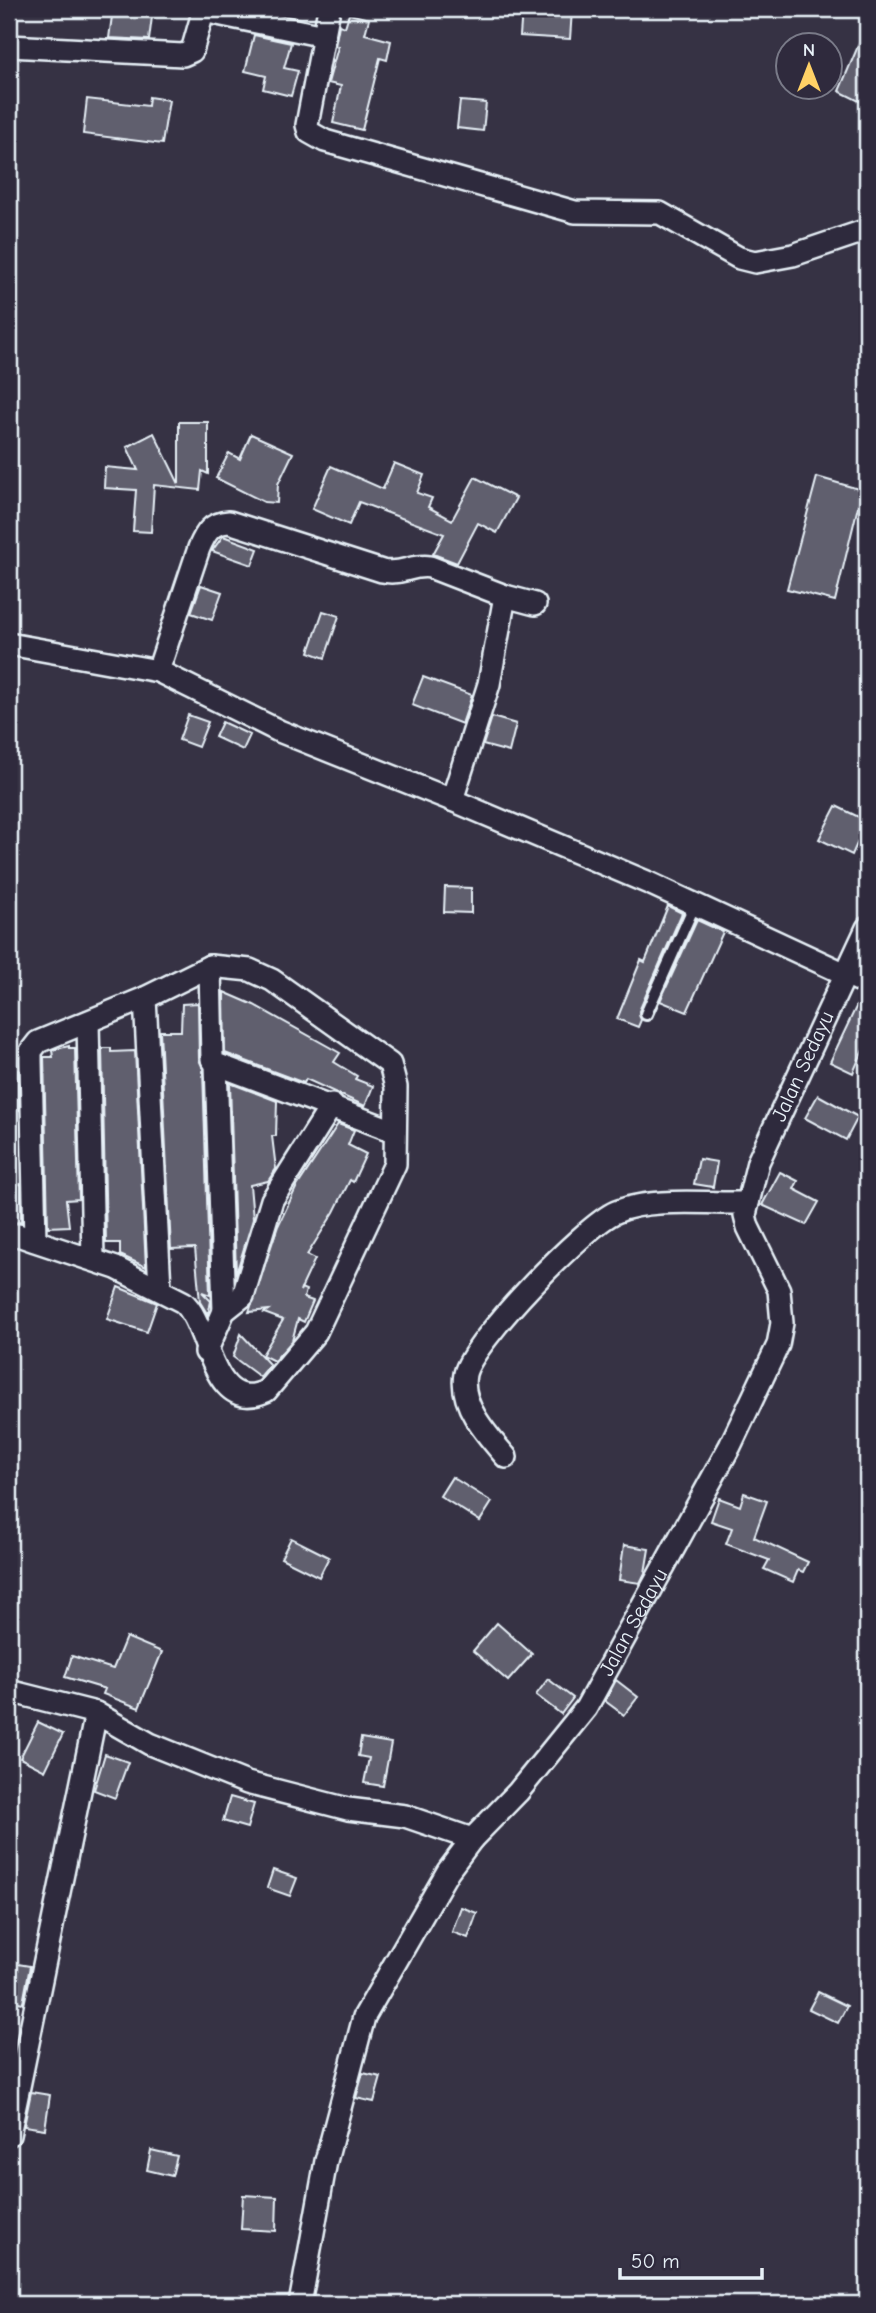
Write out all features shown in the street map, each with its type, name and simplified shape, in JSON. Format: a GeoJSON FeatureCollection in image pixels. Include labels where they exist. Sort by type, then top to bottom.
{"type":"FeatureCollection","features":[{"type":"Feature","properties":{"kind":"street"},"geometry":{"type":"LineString","coordinates":[[329,9],[307,125],[309,132],[326,141],[575,212],[660,214],[738,258],[755,262],[793,255],[867,230]]}},
{"type":"Feature","properties":{"kind":"street"},"geometry":{"type":"LineString","coordinates":[[9,46],[183,55],[192,51],[196,43],[204,10],[324,36]]}},
{"type":"Feature","properties":{"kind":"street"},"geometry":{"type":"LineString","coordinates":[[158,671],[205,534],[219,522],[229,522],[382,571],[402,573],[418,565],[430,567],[505,596],[535,604]]}},
{"type":"Feature","properties":{"kind":"street"},"geometry":{"type":"LineString","coordinates":[[452,800],[489,684],[505,596]]}},
{"type":"Feature","properties":{"kind":"street"},"geometry":{"type":"LineString","coordinates":[[9,644],[158,671],[279,732],[452,800],[695,905],[867,984]]}},
{"type":"Feature","properties":{"kind":"street","name":"Jalan Sedayu"},"geometry":{"type":"LineString","coordinates":[[300,2304],[326,2161],[364,2017],[448,1871],[472,1839],[518,1792],[586,1707],[730,1446],[778,1345],[782,1323],[779,1290],[748,1227],[748,1203],[758,1162],[867,928]]}},
{"type":"Feature","properties":{"kind":"street"},"geometry":{"type":"LineString","coordinates":[[210,966],[212,1059],[216,1064],[332,1105],[394,1131]]}},
{"type":"Feature","properties":{"kind":"street"},"geometry":{"type":"LineString","coordinates":[[9,1236],[18,1235],[35,1241],[93,1259],[160,1288],[190,1308],[206,1352],[230,1388],[241,1396],[256,1396],[275,1383],[316,1332],[395,1164],[396,1087],[390,1064],[272,980],[250,970],[210,966],[145,998],[38,1042],[31,1051],[35,1241]]}},
{"type":"Feature","properties":{"kind":"street"},"geometry":{"type":"LineString","coordinates":[[145,998],[160,1288]]}},
{"type":"Feature","properties":{"kind":"street"},"geometry":{"type":"LineString","coordinates":[[88,1022],[93,1259]]}},
{"type":"Feature","properties":{"kind":"street"},"geometry":{"type":"LineString","coordinates":[[206,1352],[224,1311],[216,1064]]}},
{"type":"Feature","properties":{"kind":"street"},"geometry":{"type":"LineString","coordinates":[[224,1311],[243,1296],[272,1200],[332,1105]]}},
{"type":"Feature","properties":{"kind":"street"},"geometry":{"type":"LineString","coordinates":[[506,1457],[483,1430],[467,1399],[465,1375],[475,1354],[548,1269],[589,1230],[615,1212],[642,1205],[748,1203]]}},
{"type":"Feature","properties":{"kind":"street"},"geometry":{"type":"LineString","coordinates":[[9,1691],[96,1713],[150,1744],[247,1783],[348,1809],[405,1816],[472,1839]]}},
{"type":"Feature","properties":{"kind":"street"},"geometry":{"type":"LineString","coordinates":[[9,2135],[96,1713]]}},
{"type":"Feature","properties":{"kind":"lane"},"geometry":{"type":"LineString","coordinates":[[646,1014],[695,905]]}},
{"type":"Feature","properties":{"kind":"building"},"geometry":{"type":"Polygon","coordinates":[[[118,9],[153,9],[149,40],[109,38],[112,16],[117,17],[118,9]]]}},
{"type":"Feature","properties":{"kind":"building"},"geometry":{"type":"Polygon","coordinates":[[[522,9],[572,10],[570,39],[520,36],[522,9]]]}},
{"type":"Feature","properties":{"kind":"building"},"geometry":{"type":"Polygon","coordinates":[[[349,14],[369,19],[365,34],[391,41],[387,60],[380,58],[362,130],[333,123],[341,86],[328,83],[338,47],[335,46],[339,25],[345,27],[349,14]]]}},
{"type":"Feature","properties":{"kind":"building"},"geometry":{"type":"Polygon","coordinates":[[[867,25],[867,105],[844,94],[844,79],[867,25]]]}},
{"type":"Feature","properties":{"kind":"building"},"geometry":{"type":"Polygon","coordinates":[[[254,35],[291,43],[284,68],[298,71],[291,96],[263,89],[266,76],[245,71],[254,35]]]}},
{"type":"Feature","properties":{"kind":"building"},"geometry":{"type":"Polygon","coordinates":[[[149,97],[169,100],[162,144],[83,134],[87,99],[148,106],[149,97]]]}},
{"type":"Feature","properties":{"kind":"building"},"geometry":{"type":"Polygon","coordinates":[[[460,101],[486,103],[483,131],[457,128],[460,101]]]}},
{"type":"Feature","properties":{"kind":"building"},"geometry":{"type":"Polygon","coordinates":[[[179,422],[208,422],[208,474],[202,471],[200,490],[154,485],[151,532],[133,531],[136,490],[104,488],[105,467],[138,470],[127,447],[154,433],[179,484],[179,422]]]}},
{"type":"Feature","properties":{"kind":"building"},"geometry":{"type":"Polygon","coordinates":[[[251,434],[293,453],[278,484],[277,503],[264,502],[216,478],[229,453],[240,459],[251,434]]]}},
{"type":"Feature","properties":{"kind":"building"},"geometry":{"type":"Polygon","coordinates":[[[394,463],[424,475],[417,493],[432,498],[428,507],[452,520],[475,477],[516,498],[497,533],[478,523],[457,563],[433,554],[444,534],[359,502],[349,525],[312,509],[331,466],[383,489],[394,463]]]}},
{"type":"Feature","properties":{"kind":"building"},"geometry":{"type":"Polygon","coordinates":[[[817,477],[862,490],[835,601],[787,589],[817,477]]]}},
{"type":"Feature","properties":{"kind":"building"},"geometry":{"type":"Polygon","coordinates":[[[223,536],[258,549],[252,565],[212,551],[223,536]]]}},
{"type":"Feature","properties":{"kind":"building"},"geometry":{"type":"Polygon","coordinates":[[[201,585],[222,592],[212,620],[191,613],[201,585]]]}},
{"type":"Feature","properties":{"kind":"building"},"geometry":{"type":"Polygon","coordinates":[[[323,611],[339,616],[325,658],[309,652],[323,611]]]}},
{"type":"Feature","properties":{"kind":"building"},"geometry":{"type":"Polygon","coordinates":[[[423,677],[472,695],[462,724],[412,705],[423,677]]]}},
{"type":"Feature","properties":{"kind":"building"},"geometry":{"type":"Polygon","coordinates":[[[188,715],[208,722],[198,747],[179,740],[188,715]]]}},
{"type":"Feature","properties":{"kind":"building"},"geometry":{"type":"Polygon","coordinates":[[[492,717],[516,724],[509,752],[483,745],[492,717]]]}},
{"type":"Feature","properties":{"kind":"building"},"geometry":{"type":"Polygon","coordinates":[[[222,722],[250,735],[243,750],[215,737],[222,722]]]}},
{"type":"Feature","properties":{"kind":"building"},"geometry":{"type":"Polygon","coordinates":[[[836,806],[867,821],[852,855],[819,839],[836,806]]]}},
{"type":"Feature","properties":{"kind":"building"},"geometry":{"type":"Polygon","coordinates":[[[445,887],[471,888],[471,913],[444,912],[445,887]]]}},
{"type":"Feature","properties":{"kind":"building"},"geometry":{"type":"Polygon","coordinates":[[[668,906],[682,913],[639,1011],[641,1020],[638,1027],[617,1019],[641,960],[645,962],[668,906]]]}},
{"type":"Feature","properties":{"kind":"building"},"geometry":{"type":"Polygon","coordinates":[[[697,920],[723,932],[687,1012],[660,1001],[697,920]]]}},
{"type":"Feature","properties":{"kind":"building"},"geometry":{"type":"Polygon","coordinates":[[[224,992],[254,1005],[340,1053],[334,1062],[357,1076],[355,1079],[373,1086],[365,1106],[306,1079],[304,1083],[225,1053],[224,992]]]}},
{"type":"Feature","properties":{"kind":"building"},"geometry":{"type":"Polygon","coordinates":[[[198,1003],[199,1059],[203,1069],[210,1295],[202,1292],[211,1301],[208,1315],[200,1302],[195,1248],[171,1249],[160,1031],[181,1031],[182,1004],[198,1003]]]}},
{"type":"Feature","properties":{"kind":"building"},"geometry":{"type":"Polygon","coordinates":[[[857,1005],[867,1011],[867,1041],[853,1073],[830,1062],[857,1005]]]}},
{"type":"Feature","properties":{"kind":"building"},"geometry":{"type":"Polygon","coordinates":[[[69,1046],[75,1048],[79,1199],[66,1200],[69,1226],[48,1227],[44,1057],[53,1057],[52,1050],[69,1046]]]}},
{"type":"Feature","properties":{"kind":"building"},"geometry":{"type":"Polygon","coordinates":[[[102,1048],[111,1048],[111,1052],[135,1051],[146,1267],[120,1255],[120,1243],[106,1243],[102,1048]]]}},
{"type":"Feature","properties":{"kind":"building"},"geometry":{"type":"Polygon","coordinates":[[[12,1057],[18,1057],[19,1110],[9,1110],[12,1057]]]}},
{"type":"Feature","properties":{"kind":"building"},"geometry":{"type":"Polygon","coordinates":[[[230,1083],[277,1101],[276,1136],[272,1136],[276,1169],[268,1181],[250,1185],[253,1219],[236,1274],[230,1083]]]}},
{"type":"Feature","properties":{"kind":"building"},"geometry":{"type":"Polygon","coordinates":[[[818,1095],[858,1117],[846,1140],[805,1118],[818,1095]]]}},
{"type":"Feature","properties":{"kind":"building"},"geometry":{"type":"Polygon","coordinates":[[[338,1124],[354,1130],[348,1145],[366,1154],[353,1182],[350,1180],[307,1255],[315,1259],[301,1288],[306,1290],[304,1298],[313,1301],[304,1322],[298,1319],[292,1341],[274,1361],[262,1355],[283,1320],[264,1313],[268,1310],[249,1312],[278,1226],[296,1188],[338,1124]]]}},
{"type":"Feature","properties":{"kind":"building"},"geometry":{"type":"Polygon","coordinates":[[[699,1159],[717,1162],[713,1187],[694,1184],[699,1159]]]}},
{"type":"Feature","properties":{"kind":"building"},"geometry":{"type":"Polygon","coordinates":[[[780,1172],[798,1181],[794,1189],[819,1202],[806,1225],[762,1205],[780,1172]]]}},
{"type":"Feature","properties":{"kind":"building"},"geometry":{"type":"Polygon","coordinates":[[[21,1184],[21,1222],[9,1223],[9,1185],[21,1184]]]}},
{"type":"Feature","properties":{"kind":"building"},"geometry":{"type":"Polygon","coordinates":[[[118,1287],[157,1303],[147,1332],[107,1319],[118,1287]]]}},
{"type":"Feature","properties":{"kind":"building"},"geometry":{"type":"Polygon","coordinates":[[[241,1334],[270,1365],[260,1377],[233,1357],[241,1334]]]}},
{"type":"Feature","properties":{"kind":"building"},"geometry":{"type":"Polygon","coordinates":[[[452,1477],[492,1502],[480,1521],[440,1496],[452,1477]]]}},
{"type":"Feature","properties":{"kind":"building"},"geometry":{"type":"Polygon","coordinates":[[[744,1493],[767,1501],[754,1537],[808,1562],[803,1572],[798,1570],[793,1582],[764,1569],[769,1560],[726,1544],[732,1528],[711,1521],[719,1498],[740,1506],[744,1493]]]}},
{"type":"Feature","properties":{"kind":"building"},"geometry":{"type":"Polygon","coordinates":[[[291,1538],[329,1557],[319,1577],[281,1558],[291,1538]]]}},
{"type":"Feature","properties":{"kind":"building"},"geometry":{"type":"Polygon","coordinates":[[[624,1545],[649,1549],[645,1573],[640,1583],[619,1580],[624,1545]]]}},
{"type":"Feature","properties":{"kind":"building"},"geometry":{"type":"Polygon","coordinates":[[[497,1623],[532,1654],[508,1681],[473,1651],[497,1623]]]}},
{"type":"Feature","properties":{"kind":"building"},"geometry":{"type":"Polygon","coordinates":[[[126,1637],[162,1652],[139,1708],[103,1694],[105,1689],[65,1677],[72,1656],[113,1669],[126,1637]]]}},
{"type":"Feature","properties":{"kind":"building"},"geometry":{"type":"Polygon","coordinates":[[[548,1679],[573,1698],[561,1714],[536,1695],[548,1679]]]}},
{"type":"Feature","properties":{"kind":"building"},"geometry":{"type":"Polygon","coordinates":[[[616,1680],[638,1697],[624,1715],[605,1701],[616,1680]]]}},
{"type":"Feature","properties":{"kind":"building"},"geometry":{"type":"Polygon","coordinates":[[[38,1722],[63,1734],[45,1771],[20,1758],[38,1722]]]}},
{"type":"Feature","properties":{"kind":"building"},"geometry":{"type":"Polygon","coordinates":[[[361,1738],[391,1743],[383,1786],[364,1783],[369,1758],[358,1756],[361,1738]]]}},
{"type":"Feature","properties":{"kind":"building"},"geometry":{"type":"Polygon","coordinates":[[[105,1754],[128,1762],[115,1798],[94,1790],[105,1754]]]}},
{"type":"Feature","properties":{"kind":"building"},"geometry":{"type":"Polygon","coordinates":[[[230,1797],[254,1804],[247,1828],[223,1821],[230,1797]]]}},
{"type":"Feature","properties":{"kind":"building"},"geometry":{"type":"Polygon","coordinates":[[[273,1870],[297,1878],[290,1896],[267,1888],[273,1870]]]}},
{"type":"Feature","properties":{"kind":"building"},"geometry":{"type":"Polygon","coordinates":[[[461,1907],[477,1913],[468,1938],[452,1932],[461,1907]]]}},
{"type":"Feature","properties":{"kind":"building"},"geometry":{"type":"Polygon","coordinates":[[[12,1963],[30,1966],[23,2003],[9,2000],[12,1963]]]}},
{"type":"Feature","properties":{"kind":"building"},"geometry":{"type":"Polygon","coordinates":[[[818,1992],[847,2006],[838,2023],[809,2009],[818,1992]]]}},
{"type":"Feature","properties":{"kind":"building"},"geometry":{"type":"Polygon","coordinates":[[[363,2073],[381,2077],[374,2102],[356,2098],[363,2073]]]}},
{"type":"Feature","properties":{"kind":"building"},"geometry":{"type":"Polygon","coordinates":[[[31,2092],[50,2095],[45,2129],[24,2126],[31,2092]]]}},
{"type":"Feature","properties":{"kind":"building"},"geometry":{"type":"Polygon","coordinates":[[[151,2150],[177,2156],[172,2176],[147,2170],[151,2150]]]}},
{"type":"Feature","properties":{"kind":"building"},"geometry":{"type":"Polygon","coordinates":[[[243,2195],[277,2197],[276,2231],[241,2229],[243,2195]]]}}]}
